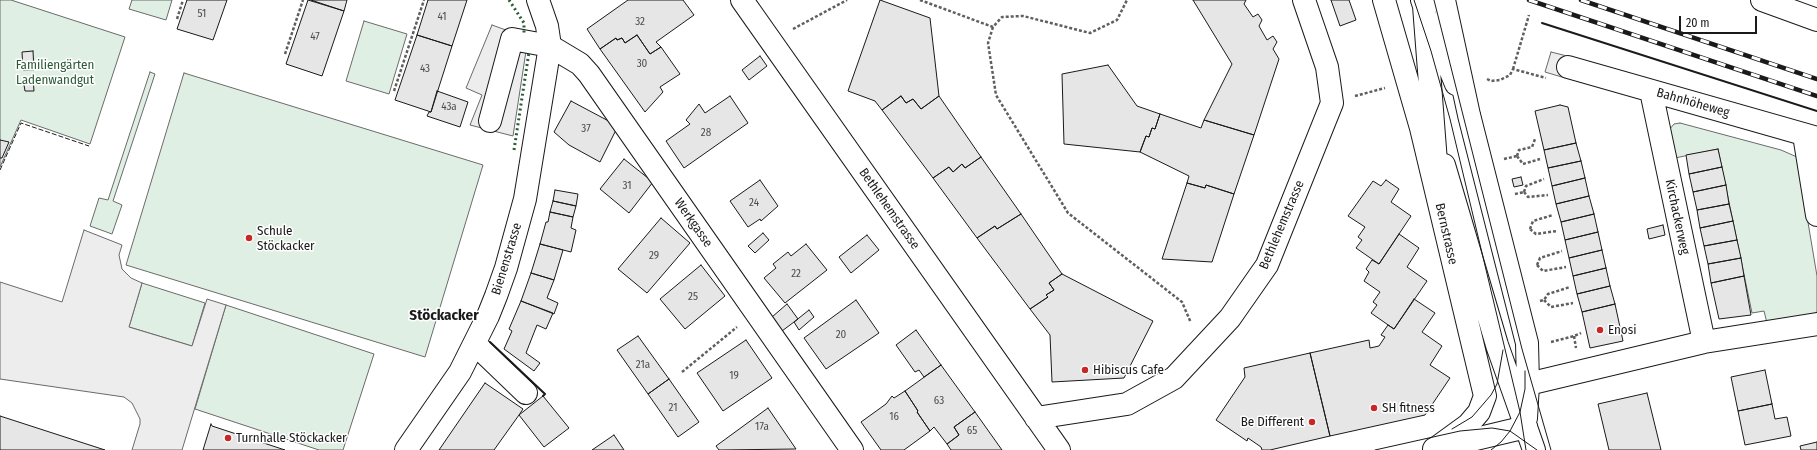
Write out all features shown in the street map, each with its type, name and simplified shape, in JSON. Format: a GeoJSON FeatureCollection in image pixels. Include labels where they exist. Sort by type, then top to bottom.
{"type":"FeatureCollection","features":[{"type":"Feature","properties":{"kind":"street"},"geometry":{"type":"LineString","coordinates":[[490,121],[512,39],[550,46],[547,26],[538,0]]}},
{"type":"Feature","properties":{"kind":"street","name":"Bethlehemstrasse"},"geometry":{"type":"LineString","coordinates":[[742,0],[1059,450]]}},
{"type":"Feature","properties":{"kind":"street"},"geometry":{"type":"LineString","coordinates":[[1304,0],[1327,67],[1332,103]]}},
{"type":"Feature","properties":{"kind":"street","name":"Bernstrasse"},"geometry":{"type":"LineString","coordinates":[[1384,0],[1421,128],[1485,396],[1479,412],[1468,425],[1433,450]]}},
{"type":"Feature","properties":{"kind":"street","name":"Bernstrasse"},"geometry":{"type":"LineString","coordinates":[[1396,0],[1497,345],[1534,450]]}},
{"type":"Feature","properties":{"kind":"street"},"geometry":{"type":"LineString","coordinates":[[1762,0],[1817,20]]}},
{"type":"Feature","properties":{"kind":"street"},"geometry":{"type":"LineString","coordinates":[[1430,2],[1433,127],[1439,204]]}},
{"type":"Feature","properties":{"kind":"street","name":"Bernstrasse"},"geometry":{"type":"LineString","coordinates":[[1430,2],[1469,115],[1526,343],[1528,384],[1526,427]]}},
{"type":"Feature","properties":{"kind":"street","name":"Bienenstrasse"},"geometry":{"type":"LineString","coordinates":[[406,450],[460,372],[488,316],[506,268],[525,199],[550,46]]}},
{"type":"Feature","properties":{"kind":"street","name":"Werkgasse"},"geometry":{"type":"LineString","coordinates":[[550,46],[580,64],[589,74],[852,450]]}},
{"type":"Feature","properties":{"kind":"street","name":"Bahnhöheweg"},"geometry":{"type":"LineString","coordinates":[[1568,68],[1810,137]]}},
{"type":"Feature","properties":{"kind":"street","name":"Kirchackerweg"},"geometry":{"type":"LineString","coordinates":[[1651,91],[1704,342]]}},
{"type":"Feature","properties":{"kind":"street","name":"Bethlehemstrasse"},"geometry":{"type":"LineString","coordinates":[[1036,418],[1127,404],[1174,378],[1230,318],[1266,265],[1332,103]]}},
{"type":"Feature","properties":{"kind":"street"},"geometry":{"type":"LineString","coordinates":[[1810,137],[1817,216]]}},
{"type":"Feature","properties":{"kind":"street"},"geometry":{"type":"LineString","coordinates":[[1528,384],[1704,342],[1817,324]]}},
{"type":"Feature","properties":{"kind":"street"},"geometry":{"type":"LineString","coordinates":[[475,344],[526,393]]}},
{"type":"Feature","properties":{"kind":"street"},"geometry":{"type":"LineString","coordinates":[[1433,450],[1526,427]]}},
{"type":"Feature","properties":{"kind":"path"},"geometry":{"type":"LineString","coordinates":[[177,19],[183,0]]}},
{"type":"Feature","properties":{"kind":"path"},"geometry":{"type":"LineString","coordinates":[[285,54],[303,0]]}},
{"type":"Feature","properties":{"kind":"path"},"geometry":{"type":"LineString","coordinates":[[394,91],[424,0]]}},
{"type":"Feature","properties":{"kind":"path"},"geometry":{"type":"LineString","coordinates":[[771,41],[847,0]]}},
{"type":"Feature","properties":{"kind":"path"},"geometry":{"type":"LineString","coordinates":[[920,0],[993,27]]}},
{"type":"Feature","properties":{"kind":"path"},"geometry":{"type":"LineString","coordinates":[[1127,0],[1118,20],[1090,33],[1023,16],[1002,17],[993,27],[988,43],[996,95],[1068,213],[1182,302],[1202,348]]}},
{"type":"Feature","properties":{"kind":"path"},"geometry":{"type":"LineString","coordinates":[[1483,78],[1491,81],[1500,80],[1510,75],[1529,15]]}},
{"type":"Feature","properties":{"kind":"path"},"geometry":{"type":"LineString","coordinates":[[1513,69],[1549,79]]}},
{"type":"Feature","properties":{"kind":"path"},"geometry":{"type":"LineString","coordinates":[[1332,103],[1389,87]]}},
{"type":"Feature","properties":{"kind":"path"},"geometry":{"type":"LineString","coordinates":[[1517,156],[1519,150],[1532,147],[1536,139]]}},
{"type":"Feature","properties":{"kind":"path"},"geometry":{"type":"LineString","coordinates":[[1517,156],[1522,164],[1540,159]]}},
{"type":"Feature","properties":{"kind":"path"},"geometry":{"type":"LineString","coordinates":[[1503,159],[1517,156]]}},
{"type":"Feature","properties":{"kind":"path"},"geometry":{"type":"LineString","coordinates":[[1524,192],[1526,186],[1544,179]]}},
{"type":"Feature","properties":{"kind":"path"},"geometry":{"type":"LineString","coordinates":[[1524,192],[1528,197],[1548,195]]}},
{"type":"Feature","properties":{"kind":"path"},"geometry":{"type":"LineString","coordinates":[[1511,195],[1524,192]]}},
{"type":"Feature","properties":{"kind":"path"},"geometry":{"type":"LineString","coordinates":[[1553,215],[1533,222],[1530,229],[1536,234],[1557,231]]}},
{"type":"Feature","properties":{"kind":"path"},"geometry":{"type":"LineString","coordinates":[[1562,251],[1540,258],[1537,265],[1543,271],[1566,267]]}},
{"type":"Feature","properties":{"kind":"path"},"geometry":{"type":"LineString","coordinates":[[1570,287],[1548,294],[1544,300],[1550,307],[1574,303]]}},
{"type":"Feature","properties":{"kind":"path"},"geometry":{"type":"LineString","coordinates":[[682,372],[741,324]]}},
{"type":"Feature","properties":{"kind":"path"},"geometry":{"type":"LineString","coordinates":[[1552,342],[1581,333]]}},
{"type":"Feature","properties":{"kind":"green space","name":"Familiengärten Ladenwandgut"},"geometry":{"type":"Polygon","coordinates":[[[0,0],[11,0],[125,37],[90,144],[21,120],[0,167],[0,0]]]}},
{"type":"Feature","properties":{"kind":"green space"},"geometry":{"type":"Polygon","coordinates":[[[132,0],[172,0],[166,20],[129,9],[132,0]]]}},
{"type":"Feature","properties":{"kind":"green space"},"geometry":{"type":"Polygon","coordinates":[[[364,21],[407,34],[389,94],[346,81],[364,21]]]}},
{"type":"Feature","properties":{"kind":"green space"},"geometry":{"type":"Polygon","coordinates":[[[150,72],[155,74],[113,201],[122,205],[112,234],[90,226],[99,198],[108,200],[150,72]]]}},
{"type":"Feature","properties":{"kind":"green space"},"geometry":{"type":"Polygon","coordinates":[[[184,73],[483,165],[425,357],[126,265],[184,73]]]}},
{"type":"Feature","properties":{"kind":"green space"},"geometry":{"type":"Polygon","coordinates":[[[1680,123],[1781,150],[1797,157],[1817,276],[1817,312],[1814,314],[1767,323],[1764,311],[1752,313],[1718,149],[1675,158],[1669,130],[1674,124],[1680,123]]]}},
{"type":"Feature","properties":{"kind":"green space"},"geometry":{"type":"Polygon","coordinates":[[[142,283],[205,303],[192,346],[129,327],[142,283]]]}},
{"type":"Feature","properties":{"kind":"green space"},"geometry":{"type":"Polygon","coordinates":[[[226,305],[374,354],[343,450],[319,450],[195,409],[226,305]]]}},
{"type":"Feature","properties":{"kind":"shaded area"},"geometry":{"type":"Polygon","coordinates":[[[492,25],[528,38],[513,136],[470,125],[482,95],[466,88],[492,25]]]}},
{"type":"Feature","properties":{"kind":"shaded area"},"geometry":{"type":"Polygon","coordinates":[[[1551,52],[1571,57],[1565,78],[1545,72],[1551,52]]]}},
{"type":"Feature","properties":{"kind":"shaded area"},"geometry":{"type":"Polygon","coordinates":[[[84,230],[122,245],[119,255],[122,269],[131,278],[142,283],[129,327],[192,346],[207,299],[226,305],[182,450],[132,450],[140,424],[140,419],[132,403],[124,397],[0,379],[0,282],[62,302],[84,230]]]}},
{"type":"Feature","properties":{"kind":"building"},"geometry":{"type":"Polygon","coordinates":[[[187,0],[227,0],[213,40],[177,29],[187,0]]]}},
{"type":"Feature","properties":{"kind":"building"},"geometry":{"type":"Polygon","coordinates":[[[308,0],[344,11],[322,76],[286,64],[308,0]]]}},
{"type":"Feature","properties":{"kind":"building"},"geometry":{"type":"Polygon","coordinates":[[[311,0],[347,0],[344,11],[311,0]]]}},
{"type":"Feature","properties":{"kind":"building"},"geometry":{"type":"Polygon","coordinates":[[[428,0],[467,0],[452,46],[417,35],[428,0]]]}},
{"type":"Feature","properties":{"kind":"building"},"geometry":{"type":"Polygon","coordinates":[[[628,0],[683,0],[694,15],[656,42],[661,47],[650,54],[637,35],[625,43],[622,38],[617,40],[616,38],[600,49],[587,29],[628,0]]]}},
{"type":"Feature","properties":{"kind":"building"},"geometry":{"type":"Polygon","coordinates":[[[880,0],[930,18],[939,96],[921,109],[913,99],[906,103],[901,96],[882,110],[875,101],[848,91],[880,0]]]}},
{"type":"Feature","properties":{"kind":"building"},"geometry":{"type":"Polygon","coordinates":[[[1193,0],[1246,0],[1244,4],[1253,17],[1258,14],[1262,20],[1259,26],[1267,40],[1273,36],[1277,42],[1273,49],[1279,59],[1254,135],[1204,120],[1232,64],[1193,0]]]}},
{"type":"Feature","properties":{"kind":"building"},"geometry":{"type":"Polygon","coordinates":[[[1331,0],[1349,0],[1356,20],[1340,26],[1331,0]]]}},
{"type":"Feature","properties":{"kind":"building"},"geometry":{"type":"Polygon","coordinates":[[[417,35],[452,46],[431,112],[395,100],[417,35]]]}},
{"type":"Feature","properties":{"kind":"building"},"geometry":{"type":"Polygon","coordinates":[[[637,35],[650,54],[661,47],[680,74],[660,87],[663,92],[645,112],[600,49],[616,38],[617,40],[622,38],[625,43],[637,35]]]}},
{"type":"Feature","properties":{"kind":"building"},"geometry":{"type":"Polygon","coordinates":[[[33,51],[34,70],[23,70],[22,52],[33,51]]]}},
{"type":"Feature","properties":{"kind":"building"},"geometry":{"type":"Polygon","coordinates":[[[760,56],[767,66],[749,80],[742,70],[760,56]]]}},
{"type":"Feature","properties":{"kind":"building"},"geometry":{"type":"Polygon","coordinates":[[[1108,65],[1137,106],[1160,114],[1155,129],[1152,128],[1149,137],[1146,136],[1140,152],[1064,144],[1062,74],[1108,65]]]}},
{"type":"Feature","properties":{"kind":"building"},"geometry":{"type":"Polygon","coordinates":[[[33,78],[34,91],[25,91],[23,79],[33,78]]]}},
{"type":"Feature","properties":{"kind":"building"},"geometry":{"type":"Polygon","coordinates":[[[437,91],[468,102],[460,127],[427,116],[429,112],[431,112],[437,91]]]}},
{"type":"Feature","properties":{"kind":"building"},"geometry":{"type":"Polygon","coordinates":[[[730,96],[748,123],[684,168],[666,141],[690,124],[686,120],[699,104],[705,113],[730,96]]]}},
{"type":"Feature","properties":{"kind":"building"},"geometry":{"type":"Polygon","coordinates":[[[901,96],[906,103],[913,99],[921,109],[939,96],[981,157],[965,168],[962,164],[953,172],[949,167],[933,178],[882,110],[901,96]]]}},
{"type":"Feature","properties":{"kind":"building"},"geometry":{"type":"Polygon","coordinates":[[[571,101],[618,126],[600,162],[569,145],[554,132],[571,101]]]}},
{"type":"Feature","properties":{"kind":"building"},"geometry":{"type":"Polygon","coordinates":[[[1560,105],[1568,107],[1576,143],[1544,150],[1535,111],[1560,105]]]}},
{"type":"Feature","properties":{"kind":"building"},"geometry":{"type":"Polygon","coordinates":[[[1160,114],[1201,128],[1204,120],[1254,135],[1234,194],[1206,185],[1205,188],[1187,183],[1189,176],[1140,152],[1146,136],[1149,137],[1152,128],[1155,129],[1160,114]]]}},
{"type":"Feature","properties":{"kind":"building"},"geometry":{"type":"Polygon","coordinates":[[[0,140],[9,142],[2,158],[0,158],[0,140]]]}},
{"type":"Feature","properties":{"kind":"building"},"geometry":{"type":"Polygon","coordinates":[[[1576,143],[1581,161],[1548,168],[1544,150],[1576,143]]]}},
{"type":"Feature","properties":{"kind":"building"},"geometry":{"type":"Polygon","coordinates":[[[1718,149],[1722,167],[1689,174],[1686,155],[1718,149]]]}},
{"type":"Feature","properties":{"kind":"building"},"geometry":{"type":"Polygon","coordinates":[[[981,157],[1021,214],[997,229],[995,226],[977,238],[933,178],[949,167],[953,172],[962,164],[965,168],[981,157]]]}},
{"type":"Feature","properties":{"kind":"building"},"geometry":{"type":"Polygon","coordinates":[[[624,159],[653,182],[629,213],[600,189],[624,159]]]}},
{"type":"Feature","properties":{"kind":"building"},"geometry":{"type":"Polygon","coordinates":[[[1581,161],[1585,178],[1552,186],[1548,168],[1581,161]]]}},
{"type":"Feature","properties":{"kind":"building"},"geometry":{"type":"Polygon","coordinates":[[[1722,167],[1726,185],[1693,192],[1689,174],[1722,167]]]}},
{"type":"Feature","properties":{"kind":"building"},"geometry":{"type":"Polygon","coordinates":[[[1521,177],[1523,185],[1514,187],[1512,179],[1521,177]]]}},
{"type":"Feature","properties":{"kind":"building"},"geometry":{"type":"Polygon","coordinates":[[[1585,178],[1589,196],[1556,204],[1552,186],[1585,178]]]}},
{"type":"Feature","properties":{"kind":"building"},"geometry":{"type":"Polygon","coordinates":[[[760,180],[778,206],[761,221],[760,219],[748,227],[730,201],[760,180]]]}},
{"type":"Feature","properties":{"kind":"building"},"geometry":{"type":"Polygon","coordinates":[[[1386,180],[1399,189],[1391,202],[1411,216],[1379,264],[1356,248],[1362,240],[1358,237],[1365,227],[1348,216],[1373,181],[1381,186],[1386,180]]]}},
{"type":"Feature","properties":{"kind":"building"},"geometry":{"type":"Polygon","coordinates":[[[1187,183],[1205,188],[1206,185],[1234,194],[1212,262],[1162,259],[1187,183]]]}},
{"type":"Feature","properties":{"kind":"building"},"geometry":{"type":"Polygon","coordinates":[[[1726,185],[1729,204],[1697,210],[1693,192],[1726,185]]]}},
{"type":"Feature","properties":{"kind":"building"},"geometry":{"type":"Polygon","coordinates":[[[555,190],[578,194],[576,206],[553,201],[555,190]]]}},
{"type":"Feature","properties":{"kind":"building"},"geometry":{"type":"Polygon","coordinates":[[[1589,196],[1594,214],[1561,222],[1556,204],[1589,196]]]}},
{"type":"Feature","properties":{"kind":"building"},"geometry":{"type":"Polygon","coordinates":[[[553,201],[576,206],[573,217],[550,212],[553,201]]]}},
{"type":"Feature","properties":{"kind":"building"},"geometry":{"type":"Polygon","coordinates":[[[1729,204],[1733,221],[1700,228],[1697,210],[1729,204]]]}},
{"type":"Feature","properties":{"kind":"building"},"geometry":{"type":"Polygon","coordinates":[[[550,212],[573,217],[571,228],[576,230],[571,252],[540,244],[550,212]]]}},
{"type":"Feature","properties":{"kind":"building"},"geometry":{"type":"Polygon","coordinates":[[[1021,214],[1062,274],[1049,283],[1054,290],[1046,295],[1048,297],[1030,309],[977,238],[995,226],[997,229],[1021,214]]]}},
{"type":"Feature","properties":{"kind":"building"},"geometry":{"type":"Polygon","coordinates":[[[1594,214],[1598,232],[1565,240],[1561,222],[1594,214]]]}},
{"type":"Feature","properties":{"kind":"building"},"geometry":{"type":"Polygon","coordinates":[[[661,218],[690,243],[647,293],[618,269],[661,218]]]}},
{"type":"Feature","properties":{"kind":"building"},"geometry":{"type":"Polygon","coordinates":[[[1733,221],[1737,240],[1704,246],[1700,228],[1733,221]]]}},
{"type":"Feature","properties":{"kind":"building"},"geometry":{"type":"Polygon","coordinates":[[[1663,225],[1665,235],[1649,239],[1647,229],[1663,225]]]}},
{"type":"Feature","properties":{"kind":"building"},"geometry":{"type":"Polygon","coordinates":[[[1598,232],[1602,250],[1569,258],[1565,240],[1598,232]]]}},
{"type":"Feature","properties":{"kind":"building"},"geometry":{"type":"Polygon","coordinates":[[[763,233],[769,240],[755,253],[748,246],[763,233]]]}},
{"type":"Feature","properties":{"kind":"building"},"geometry":{"type":"Polygon","coordinates":[[[1399,234],[1419,248],[1407,267],[1427,281],[1394,329],[1371,313],[1377,305],[1373,302],[1380,292],[1364,281],[1369,272],[1366,269],[1372,260],[1379,264],[1399,234]]]}},
{"type":"Feature","properties":{"kind":"building"},"geometry":{"type":"Polygon","coordinates":[[[867,235],[879,250],[851,273],[839,257],[867,235]]]}},
{"type":"Feature","properties":{"kind":"building"},"geometry":{"type":"Polygon","coordinates":[[[1737,240],[1741,258],[1708,264],[1704,246],[1737,240]]]}},
{"type":"Feature","properties":{"kind":"building"},"geometry":{"type":"Polygon","coordinates":[[[540,244],[563,250],[554,280],[531,273],[540,244]]]}},
{"type":"Feature","properties":{"kind":"building"},"geometry":{"type":"Polygon","coordinates":[[[806,244],[827,270],[785,303],[764,278],[776,268],[773,264],[788,252],[791,256],[806,244]]]}},
{"type":"Feature","properties":{"kind":"building"},"geometry":{"type":"Polygon","coordinates":[[[1602,250],[1606,268],[1573,276],[1569,258],[1602,250]]]}},
{"type":"Feature","properties":{"kind":"building"},"geometry":{"type":"Polygon","coordinates":[[[1741,258],[1744,276],[1711,283],[1708,264],[1741,258]]]}},
{"type":"Feature","properties":{"kind":"building"},"geometry":{"type":"Polygon","coordinates":[[[701,265],[725,296],[685,329],[660,299],[701,265]]]}},
{"type":"Feature","properties":{"kind":"building"},"geometry":{"type":"Polygon","coordinates":[[[1606,268],[1610,286],[1577,294],[1573,276],[1606,268]]]}},
{"type":"Feature","properties":{"kind":"building"},"geometry":{"type":"Polygon","coordinates":[[[531,273],[554,280],[547,298],[558,303],[554,314],[521,301],[531,273]]]}},
{"type":"Feature","properties":{"kind":"building"},"geometry":{"type":"Polygon","coordinates":[[[1062,274],[1153,321],[1124,378],[1052,382],[1050,335],[1030,309],[1048,297],[1046,295],[1054,290],[1049,283],[1062,274]]]}},
{"type":"Feature","properties":{"kind":"building"},"geometry":{"type":"Polygon","coordinates":[[[1744,276],[1751,315],[1719,319],[1711,283],[1744,276]]]}},
{"type":"Feature","properties":{"kind":"building"},"geometry":{"type":"Polygon","coordinates":[[[1610,286],[1615,304],[1582,312],[1577,294],[1610,286]]]}},
{"type":"Feature","properties":{"kind":"building"},"geometry":{"type":"Polygon","coordinates":[[[1414,299],[1435,313],[1422,332],[1442,346],[1430,365],[1450,378],[1425,415],[1330,436],[1310,353],[1369,340],[1370,348],[1379,346],[1385,337],[1381,335],[1388,325],[1394,329],[1414,299]]]}},
{"type":"Feature","properties":{"kind":"building"},"geometry":{"type":"Polygon","coordinates":[[[856,300],[879,333],[826,369],[804,338],[856,300]]]}},
{"type":"Feature","properties":{"kind":"building"},"geometry":{"type":"Polygon","coordinates":[[[521,301],[553,313],[546,329],[537,325],[526,353],[540,363],[534,371],[504,349],[512,331],[509,329],[521,301]]]}},
{"type":"Feature","properties":{"kind":"building"},"geometry":{"type":"Polygon","coordinates":[[[787,304],[798,319],[782,331],[772,317],[787,304]]]}},
{"type":"Feature","properties":{"kind":"building"},"geometry":{"type":"Polygon","coordinates":[[[1615,304],[1623,341],[1590,348],[1582,312],[1615,304]]]}},
{"type":"Feature","properties":{"kind":"building"},"geometry":{"type":"Polygon","coordinates":[[[809,310],[814,317],[799,330],[794,322],[809,310]]]}},
{"type":"Feature","properties":{"kind":"building"},"geometry":{"type":"Polygon","coordinates":[[[916,330],[941,365],[924,377],[919,370],[915,372],[896,345],[916,330]]]}},
{"type":"Feature","properties":{"kind":"building"},"geometry":{"type":"Polygon","coordinates":[[[638,336],[669,379],[648,394],[617,350],[638,336]]]}},
{"type":"Feature","properties":{"kind":"building"},"geometry":{"type":"Polygon","coordinates":[[[746,340],[772,378],[723,411],[697,373],[746,340]]]}},
{"type":"Feature","properties":{"kind":"building"},"geometry":{"type":"Polygon","coordinates":[[[1310,353],[1330,436],[1270,450],[1262,450],[1261,447],[1248,438],[1247,441],[1216,420],[1245,377],[1244,368],[1310,353]]]}},
{"type":"Feature","properties":{"kind":"building"},"geometry":{"type":"Polygon","coordinates":[[[941,365],[975,412],[954,427],[959,435],[947,444],[934,427],[930,431],[905,391],[941,365]]]}},
{"type":"Feature","properties":{"kind":"building"},"geometry":{"type":"Polygon","coordinates":[[[1765,370],[1772,404],[1738,411],[1731,377],[1765,370]]]}},
{"type":"Feature","properties":{"kind":"building"},"geometry":{"type":"Polygon","coordinates":[[[669,379],[699,422],[678,437],[648,394],[669,379]]]}},
{"type":"Feature","properties":{"kind":"building"},"geometry":{"type":"Polygon","coordinates":[[[485,383],[523,409],[519,415],[494,450],[439,450],[485,383]]]}},
{"type":"Feature","properties":{"kind":"building"},"geometry":{"type":"Polygon","coordinates":[[[905,391],[930,431],[904,450],[881,450],[861,422],[886,404],[892,396],[894,398],[905,391]]]}},
{"type":"Feature","properties":{"kind":"building"},"geometry":{"type":"Polygon","coordinates":[[[1647,393],[1661,450],[1609,450],[1598,404],[1647,393]]]}},
{"type":"Feature","properties":{"kind":"building"},"geometry":{"type":"Polygon","coordinates":[[[543,396],[569,428],[544,447],[519,415],[543,396]]]}},
{"type":"Feature","properties":{"kind":"building"},"geometry":{"type":"Polygon","coordinates":[[[1772,404],[1775,419],[1787,417],[1791,436],[1745,445],[1738,411],[1772,404]]]}},
{"type":"Feature","properties":{"kind":"building"},"geometry":{"type":"Polygon","coordinates":[[[768,408],[796,449],[719,450],[716,446],[768,408]]]}},
{"type":"Feature","properties":{"kind":"building"},"geometry":{"type":"Polygon","coordinates":[[[975,412],[1002,450],[951,450],[947,444],[959,435],[954,427],[975,412]]]}},
{"type":"Feature","properties":{"kind":"building"},"geometry":{"type":"Polygon","coordinates":[[[0,416],[105,450],[0,450],[0,416]]]}},
{"type":"Feature","properties":{"kind":"building","name":"Turnhalle Stöckacker"},"geometry":{"type":"Polygon","coordinates":[[[211,424],[212,426],[285,450],[203,450],[211,424]]]}},
{"type":"Feature","properties":{"kind":"building"},"geometry":{"type":"Polygon","coordinates":[[[614,435],[624,450],[592,450],[614,435]]]}},
{"type":"Feature","properties":{"kind":"building"},"geometry":{"type":"Polygon","coordinates":[[[1817,442],[1817,450],[1801,450],[1800,446],[1817,442]]]}},
{"type":"Feature","properties":{"kind":"tram line"},"geometry":{"type":"LineString","coordinates":[[1414,0],[1431,51],[1450,119],[1520,412],[1526,450]]}},
{"type":"Feature","properties":{"kind":"tram line"},"geometry":{"type":"LineString","coordinates":[[1434,0],[1522,349],[1551,450]]}},
{"type":"Feature","properties":{"kind":"tram line"},"geometry":{"type":"LineString","coordinates":[[1452,429],[1472,417],[1491,395],[1497,384],[1503,350]]}},
{"type":"Feature","properties":{"kind":"tram line"},"geometry":{"type":"LineString","coordinates":[[1491,450],[1501,442],[1510,431],[1520,412],[1525,389],[1525,371]]}},
{"type":"Feature","properties":{"kind":"tram line"},"geometry":{"type":"LineString","coordinates":[[1375,450],[1460,431],[1492,428],[1510,431],[1537,450]]}},
{"type":"Feature","properties":{"kind":"railway"},"geometry":{"type":"LineString","coordinates":[[1529,0],[1817,96]]}},
{"type":"Feature","properties":{"kind":"railway"},"geometry":{"type":"LineString","coordinates":[[1581,0],[1817,79]]}},
{"type":"Feature","properties":{"kind":"hedge"},"geometry":{"type":"LineString","coordinates":[[509,0],[524,23],[524,33]]}},
{"type":"Feature","properties":{"kind":"hedge"},"geometry":{"type":"LineString","coordinates":[[514,150],[529,52]]}},
{"type":"Feature","properties":{"kind":"fence"},"geometry":{"type":"LineString","coordinates":[[0,170],[21,123],[89,146]]}},
{"type":"Feature","properties":{"kind":"wall"},"geometry":{"type":"LineString","coordinates":[[1542,23],[1817,111]]}},
{"type":"Feature","properties":{"kind":"wall"},"geometry":{"type":"LineString","coordinates":[[490,342],[545,394],[543,396]]}},
{"type":"Feature","properties":{"kind":"place","name":"Schule Stöckacker"},"geometry":{"type":"Point","coordinates":[249,238]}},
{"type":"Feature","properties":{"kind":"place","name":"Enosi"},"geometry":{"type":"Point","coordinates":[1600,330]}},
{"type":"Feature","properties":{"kind":"place","name":"Hibiscus Cafe"},"geometry":{"type":"Point","coordinates":[1085,370]}},
{"type":"Feature","properties":{"kind":"place","name":"SH fitness"},"geometry":{"type":"Point","coordinates":[1374,408]}},
{"type":"Feature","properties":{"kind":"place","name":"Be Different"},"geometry":{"type":"Point","coordinates":[1312,422]}},
{"type":"Feature","properties":{"kind":"place","name":"Turnhalle Stöckacker"},"geometry":{"type":"Point","coordinates":[228,438]}},
{"type":"Feature","properties":{"kind":"district","name":"Stöckacker"},"geometry":{"type":"Point","coordinates":[444,316]}}]}
